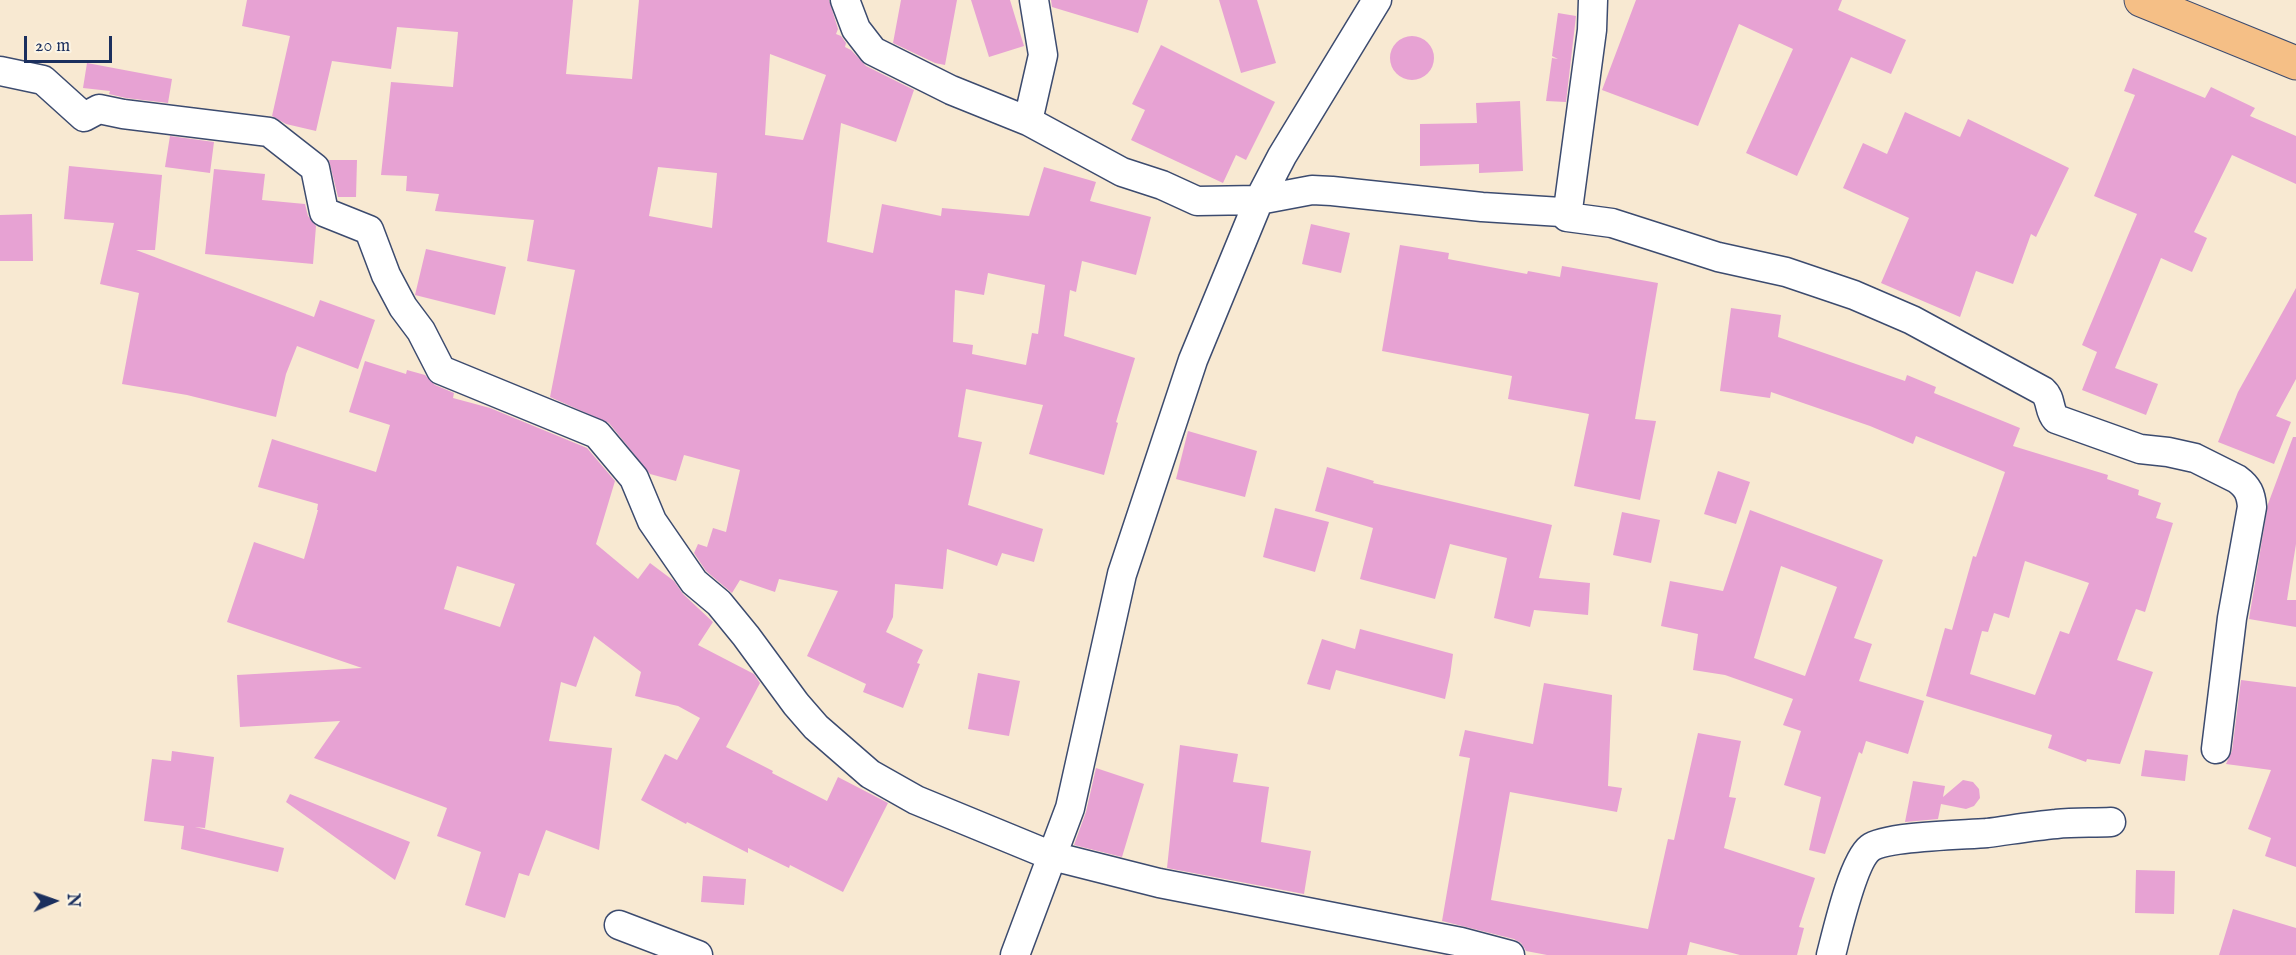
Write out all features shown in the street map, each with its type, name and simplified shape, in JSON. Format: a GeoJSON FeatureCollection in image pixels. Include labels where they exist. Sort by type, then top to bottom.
{"type":"FeatureCollection","features":[{"type":"Feature","properties":{"kind":"highway"},"geometry":{"type":"LineString","coordinates":[[2141,0],[2296,63]]}},
{"type":"Feature","properties":{"kind":"street"},"geometry":{"type":"LineString","coordinates":[[845,0],[856,29],[873,51],[951,90],[1028,121],[1122,172],[1162,185],[1197,201],[1259,200],[1312,190],[1332,191],[1482,207],[1561,212],[1567,217],[1612,223],[1718,257],[1786,272],[1854,295],[1912,320],[2043,391],[2049,397],[2051,411],[2056,419],[2140,449],[2195,458],[2243,483],[2251,494],[2251,514],[2232,618],[2216,749]]}},
{"type":"Feature","properties":{"kind":"street"},"geometry":{"type":"LineString","coordinates":[[1028,121],[1043,55],[1034,0]]}},
{"type":"Feature","properties":{"kind":"street"},"geometry":{"type":"LineString","coordinates":[[1015,955],[1070,808],[1122,574],[1138,519],[1192,360],[1259,200],[1287,147],[1377,0]]}},
{"type":"Feature","properties":{"kind":"street"},"geometry":{"type":"LineString","coordinates":[[1567,217],[1592,30],[1593,0]]}},
{"type":"Feature","properties":{"kind":"street"},"geometry":{"type":"LineString","coordinates":[[0,71],[43,80],[84,117],[99,110],[269,132],[315,168],[324,212],[369,230],[386,275],[403,307],[421,331],[441,370],[597,434],[634,477],[652,521],[694,582],[719,603],[816,727],[870,774],[916,800],[1052,856],[1159,883],[1461,942],[1510,955]]}},
{"type":"Feature","properties":{"kind":"street"},"geometry":{"type":"LineString","coordinates":[[1831,955],[1847,896],[1863,856],[1870,848],[1881,843],[1926,837],[1987,833],[2056,824],[2111,822]]}},
{"type":"Feature","properties":{"kind":"street"},"geometry":{"type":"LineString","coordinates":[[619,925],[698,955]]}},
{"type":"Feature","properties":{"kind":"building"},"geometry":{"type":"Polygon","coordinates":[[[247,0],[573,0],[566,74],[632,79],[639,0],[829,0],[838,29],[836,34],[841,36],[846,43],[845,47],[851,50],[866,66],[914,90],[896,142],[841,123],[827,242],[873,253],[882,204],[941,216],[942,208],[1029,216],[1044,167],[1096,182],[1090,201],[1151,217],[1136,275],[1082,261],[1076,292],[1070,290],[1064,336],[1135,358],[1116,422],[1118,423],[1104,475],[1029,454],[1043,405],[966,389],[958,437],[982,442],[968,505],[1043,529],[1034,562],[1002,553],[997,566],[947,549],[943,589],[895,584],[893,617],[886,632],[923,650],[917,663],[920,664],[903,708],[863,692],[866,684],[807,656],[838,591],[779,579],[775,592],[740,580],[732,593],[706,571],[694,553],[698,544],[707,547],[713,528],[726,532],[740,470],[684,455],[676,481],[650,474],[609,423],[550,397],[575,270],[527,261],[534,220],[435,211],[439,194],[406,191],[407,176],[381,175],[391,82],[453,87],[458,32],[397,27],[391,69],[332,61],[316,131],[286,124],[272,116],[290,36],[242,26],[247,0]],[[770,54],[765,135],[803,140],[826,75],[770,54]],[[658,167],[649,216],[712,228],[717,173],[658,167]],[[988,273],[984,295],[955,290],[953,342],[973,345],[972,354],[1026,365],[1032,333],[1038,334],[1045,285],[988,273]]]}},
{"type":"Feature","properties":{"kind":"building"},"geometry":{"type":"Polygon","coordinates":[[[901,0],[957,0],[945,65],[935,63],[893,43],[901,0]]]}},
{"type":"Feature","properties":{"kind":"building"},"geometry":{"type":"Polygon","coordinates":[[[971,0],[1010,0],[1024,46],[989,57],[971,0]]]}},
{"type":"Feature","properties":{"kind":"building"},"geometry":{"type":"Polygon","coordinates":[[[1051,0],[1148,0],[1138,33],[1052,7],[1051,0]]]}},
{"type":"Feature","properties":{"kind":"building"},"geometry":{"type":"Polygon","coordinates":[[[1219,0],[1257,0],[1276,63],[1241,73],[1219,0]]]}},
{"type":"Feature","properties":{"kind":"building"},"geometry":{"type":"Polygon","coordinates":[[[1636,0],[1842,0],[1838,10],[1906,40],[1891,74],[1851,57],[1797,176],[1746,153],[1793,49],[1739,24],[1698,126],[1602,90],[1636,0]]]}},
{"type":"Feature","properties":{"kind":"building"},"geometry":{"type":"Polygon","coordinates":[[[1558,13],[1576,16],[1566,102],[1546,101],[1552,58],[1558,59],[1552,56],[1558,13]]]}},
{"type":"Feature","properties":{"kind":"building"},"geometry":{"type":"Polygon","coordinates":[[[1412,36],[1428,42],[1434,58],[1428,74],[1412,80],[1396,74],[1390,58],[1396,42],[1412,36]]]}},
{"type":"Feature","properties":{"kind":"building"},"geometry":{"type":"Polygon","coordinates":[[[1161,45],[1275,102],[1246,160],[1236,155],[1223,183],[1131,140],[1145,110],[1132,104],[1161,45]]]}},
{"type":"Feature","properties":{"kind":"building"},"geometry":{"type":"Polygon","coordinates":[[[87,63],[172,79],[168,103],[126,98],[109,94],[110,91],[83,88],[87,63]]]}},
{"type":"Feature","properties":{"kind":"building"},"geometry":{"type":"Polygon","coordinates":[[[2133,68],[2205,98],[2211,87],[2255,108],[2250,116],[2296,136],[2296,184],[2232,155],[2194,232],[2207,238],[2192,272],[2161,258],[2115,368],[2158,384],[2146,415],[2082,390],[2097,352],[2082,345],[2137,214],[2094,196],[2135,95],[2124,91],[2133,68]]]}},
{"type":"Feature","properties":{"kind":"building"},"geometry":{"type":"Polygon","coordinates":[[[1520,101],[1523,171],[1479,173],[1479,164],[1420,166],[1420,124],[1477,123],[1476,103],[1520,101]]]}},
{"type":"Feature","properties":{"kind":"building"},"geometry":{"type":"Polygon","coordinates":[[[1905,112],[1960,137],[1968,119],[2069,168],[2036,237],[2031,234],[2013,284],[1976,271],[1960,317],[1881,283],[1909,218],[1843,188],[1863,143],[1887,154],[1905,112]]]}},
{"type":"Feature","properties":{"kind":"building"},"geometry":{"type":"Polygon","coordinates":[[[170,136],[214,142],[210,173],[165,167],[170,136]]]}},
{"type":"Feature","properties":{"kind":"building"},"geometry":{"type":"Polygon","coordinates":[[[329,160],[357,160],[356,197],[338,197],[329,160]]]}},
{"type":"Feature","properties":{"kind":"building"},"geometry":{"type":"Polygon","coordinates":[[[69,166],[162,175],[155,250],[136,250],[314,317],[320,300],[375,320],[358,369],[297,346],[286,374],[276,417],[187,395],[122,384],[139,293],[100,284],[114,223],[64,219],[69,166]]]}},
{"type":"Feature","properties":{"kind":"building"},"geometry":{"type":"Polygon","coordinates":[[[214,169],[265,174],[262,200],[305,204],[308,216],[316,226],[313,264],[205,254],[214,169]]]}},
{"type":"Feature","properties":{"kind":"building"},"geometry":{"type":"Polygon","coordinates":[[[32,214],[33,261],[0,261],[0,215],[32,214]]]}},
{"type":"Feature","properties":{"kind":"building"},"geometry":{"type":"Polygon","coordinates":[[[1311,224],[1350,233],[1341,273],[1302,264],[1311,224]]]}},
{"type":"Feature","properties":{"kind":"building"},"geometry":{"type":"Polygon","coordinates":[[[1400,245],[1449,253],[1448,259],[1527,274],[1528,271],[1560,277],[1562,266],[1658,283],[1635,419],[1656,421],[1640,500],[1574,486],[1589,414],[1508,399],[1512,376],[1382,351],[1400,245]]]}},
{"type":"Feature","properties":{"kind":"building"},"geometry":{"type":"Polygon","coordinates":[[[426,249],[506,267],[495,315],[415,295],[426,249]]]}},
{"type":"Feature","properties":{"kind":"building"},"geometry":{"type":"Polygon","coordinates":[[[2296,288],[2296,379],[2276,416],[2291,422],[2274,464],[2218,442],[2238,392],[2296,288]]]}},
{"type":"Feature","properties":{"kind":"building"},"geometry":{"type":"Polygon","coordinates":[[[1731,308],[1781,315],[1778,337],[1905,381],[1907,375],[1936,387],[1934,393],[2020,428],[2013,446],[2108,475],[2107,479],[2139,490],[2138,495],[2161,503],[2156,518],[2173,523],[2145,612],[2136,609],[2117,660],[2153,672],[2120,764],[2087,759],[2086,762],[2048,748],[2052,735],[1926,696],[1945,628],[1952,630],[1973,556],[1976,557],[2005,472],[1916,436],[1913,444],[1870,426],[1771,392],[1770,398],[1720,391],[1731,308]],[[2025,561],[2009,618],[1994,613],[1988,632],[1982,631],[1970,674],[2035,695],[2060,631],[2069,634],[2089,583],[2025,561]]]}},
{"type":"Feature","properties":{"kind":"building"},"geometry":{"type":"Polygon","coordinates":[[[365,361],[406,374],[407,370],[425,375],[435,385],[454,393],[453,398],[490,408],[587,448],[615,481],[596,544],[638,579],[650,563],[674,581],[683,594],[713,622],[698,645],[754,674],[760,683],[726,747],[827,801],[838,777],[888,803],[843,892],[790,865],[789,868],[748,848],[748,853],[641,800],[665,754],[677,760],[700,718],[678,706],[635,696],[641,672],[594,636],[576,687],[561,682],[549,741],[612,748],[599,850],[546,830],[529,876],[519,873],[505,918],[465,905],[481,852],[437,836],[447,808],[314,758],[340,721],[240,727],[237,675],[362,668],[227,622],[254,542],[304,559],[318,510],[318,504],[258,487],[272,439],[376,472],[390,425],[349,412],[365,361]],[[457,566],[444,609],[500,627],[515,584],[457,566]]]}},
{"type":"Feature","properties":{"kind":"building"},"geometry":{"type":"Polygon","coordinates":[[[1188,431],[1257,451],[1245,497],[1176,479],[1188,431]]]}},
{"type":"Feature","properties":{"kind":"building"},"geometry":{"type":"Polygon","coordinates":[[[2293,437],[2296,437],[2296,544],[2287,600],[2296,600],[2296,627],[2249,619],[2268,504],[2293,437]]]}},
{"type":"Feature","properties":{"kind":"building"},"geometry":{"type":"Polygon","coordinates":[[[1327,467],[1374,481],[1373,483],[1552,525],[1539,578],[1590,583],[1588,615],[1534,610],[1530,627],[1494,618],[1507,558],[1450,544],[1435,599],[1360,579],[1373,528],[1315,511],[1327,467]]]}},
{"type":"Feature","properties":{"kind":"building"},"geometry":{"type":"Polygon","coordinates":[[[1718,471],[1750,482],[1736,524],[1704,514],[1718,471]]]}},
{"type":"Feature","properties":{"kind":"building"},"geometry":{"type":"Polygon","coordinates":[[[1275,508],[1329,522],[1315,572],[1263,557],[1275,508]]]}},
{"type":"Feature","properties":{"kind":"building"},"geometry":{"type":"Polygon","coordinates":[[[1750,510],[1883,560],[1854,638],[1872,644],[1859,681],[1924,701],[1908,754],[1866,741],[1862,754],[1859,752],[1825,854],[1809,850],[1821,797],[1784,785],[1801,731],[1783,725],[1793,699],[1725,675],[1693,670],[1698,634],[1661,626],[1670,581],[1723,591],[1750,510]],[[1781,566],[1754,658],[1805,676],[1837,587],[1781,566]]]}},
{"type":"Feature","properties":{"kind":"building"},"geometry":{"type":"Polygon","coordinates":[[[1622,512],[1660,520],[1651,563],[1613,555],[1622,512]]]}},
{"type":"Feature","properties":{"kind":"building"},"geometry":{"type":"Polygon","coordinates":[[[1360,629],[1453,654],[1445,699],[1336,670],[1330,690],[1307,684],[1322,639],[1355,649],[1360,629]]]}},
{"type":"Feature","properties":{"kind":"building"},"geometry":{"type":"Polygon","coordinates":[[[978,673],[1020,681],[1009,736],[968,729],[978,673]]]}},
{"type":"Feature","properties":{"kind":"building"},"geometry":{"type":"Polygon","coordinates":[[[2241,680],[2296,687],[2296,867],[2265,856],[2271,838],[2248,829],[2271,770],[2226,764],[2232,751],[2241,680]]]}},
{"type":"Feature","properties":{"kind":"building"},"geometry":{"type":"Polygon","coordinates":[[[1544,683],[1612,695],[1608,786],[1622,788],[1617,812],[1510,792],[1491,900],[1648,929],[1668,839],[1674,840],[1698,733],[1741,741],[1729,797],[1736,798],[1724,848],[1815,878],[1799,927],[1804,928],[1797,955],[1740,955],[1690,942],[1687,955],[1547,955],[1526,951],[1521,943],[1514,939],[1442,921],[1470,758],[1459,756],[1465,730],[1533,744],[1544,683]]]}},
{"type":"Feature","properties":{"kind":"building"},"geometry":{"type":"Polygon","coordinates":[[[1180,745],[1238,754],[1233,782],[1269,787],[1261,842],[1311,851],[1304,894],[1167,868],[1180,745]]]}},
{"type":"Feature","properties":{"kind":"building"},"geometry":{"type":"Polygon","coordinates":[[[2145,750],[2188,755],[2185,781],[2141,776],[2145,750]]]}},
{"type":"Feature","properties":{"kind":"building"},"geometry":{"type":"Polygon","coordinates":[[[172,751],[214,757],[205,828],[195,827],[284,848],[278,872],[181,849],[184,826],[144,821],[152,759],[171,761],[172,751]]]}},
{"type":"Feature","properties":{"kind":"building"},"geometry":{"type":"Polygon","coordinates":[[[1096,768],[1144,784],[1122,857],[1074,845],[1086,812],[1096,768]]]}},
{"type":"Feature","properties":{"kind":"building"},"geometry":{"type":"Polygon","coordinates":[[[1963,780],[1973,782],[1979,789],[1980,798],[1974,806],[1966,809],[1941,804],[1938,819],[1905,822],[1913,781],[1945,786],[1943,797],[1963,780]]]}},
{"type":"Feature","properties":{"kind":"building"},"geometry":{"type":"Polygon","coordinates":[[[290,794],[410,842],[395,880],[286,802],[290,794]]]}},
{"type":"Feature","properties":{"kind":"building"},"geometry":{"type":"Polygon","coordinates":[[[2136,870],[2175,871],[2174,914],[2135,913],[2136,870]]]}},
{"type":"Feature","properties":{"kind":"building"},"geometry":{"type":"Polygon","coordinates":[[[703,876],[746,879],[744,905],[701,902],[703,876]]]}},
{"type":"Feature","properties":{"kind":"building"},"geometry":{"type":"Polygon","coordinates":[[[2233,909],[2296,928],[2296,955],[2219,955],[2233,909]]]}}]}
